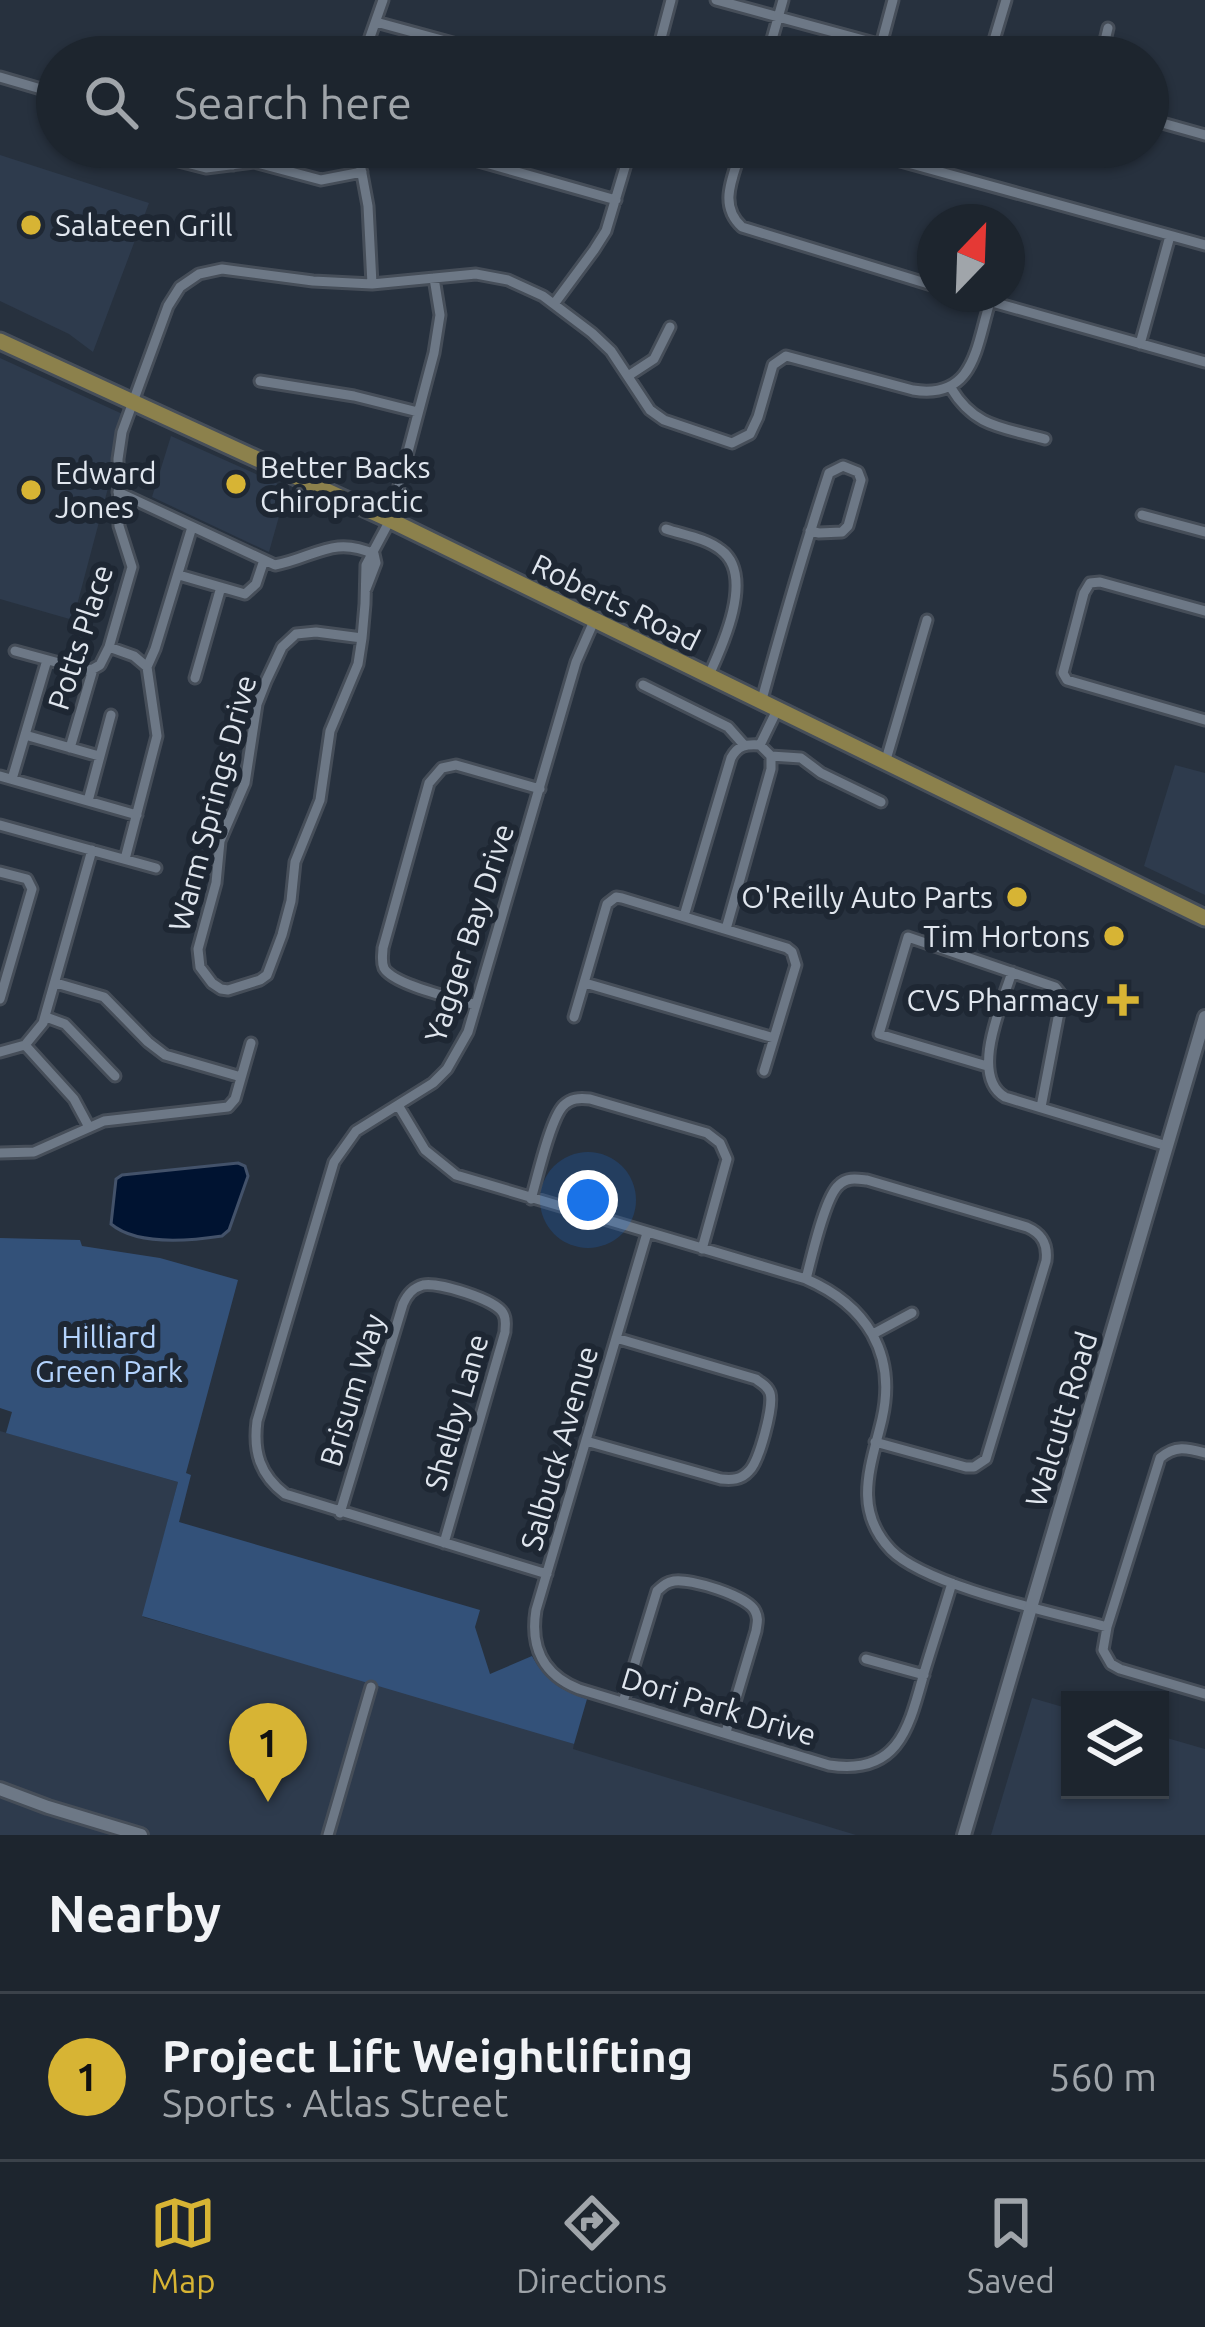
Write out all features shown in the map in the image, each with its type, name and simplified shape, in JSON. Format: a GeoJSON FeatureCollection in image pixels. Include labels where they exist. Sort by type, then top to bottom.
{"type":"FeatureCollection","features":[{"type":"Feature","properties":{"kind":"main road","name":"Roberts Road"},"geometry":{"type":"LineString","coordinates":[[0,340],[390,520],[1205,918]]}},
{"type":"Feature","properties":{"kind":"street"},"geometry":{"type":"LineString","coordinates":[[371,36],[383,0]]}},
{"type":"Feature","properties":{"kind":"street"},"geometry":{"type":"LineString","coordinates":[[662,36],[671,0]]}},
{"type":"Feature","properties":{"kind":"street"},"geometry":{"type":"LineString","coordinates":[[716,0],[850,36]]}},
{"type":"Feature","properties":{"kind":"street"},"geometry":{"type":"LineString","coordinates":[[772,36],[783,0]]}},
{"type":"Feature","properties":{"kind":"street"},"geometry":{"type":"LineString","coordinates":[[883,36],[893,0]]}},
{"type":"Feature","properties":{"kind":"street"},"geometry":{"type":"LineString","coordinates":[[995,36],[1006,0]]}},
{"type":"Feature","properties":{"kind":"street"},"geometry":{"type":"LineString","coordinates":[[376,22],[427,36]]}},
{"type":"Feature","properties":{"kind":"street"},"geometry":{"type":"LineString","coordinates":[[1106,36],[1108,28]]}},
{"type":"Feature","properties":{"kind":"street"},"geometry":{"type":"LineString","coordinates":[[0,77],[36,88]]}},
{"type":"Feature","properties":{"kind":"street"},"geometry":{"type":"LineString","coordinates":[[1169,125],[1205,135]]}},
{"type":"Feature","properties":{"kind":"street"},"geometry":{"type":"LineString","coordinates":[[278,168],[321,180],[362,172]]}},
{"type":"Feature","properties":{"kind":"street"},"geometry":{"type":"LineString","coordinates":[[361,168],[372,284]]}},
{"type":"Feature","properties":{"kind":"street"},"geometry":{"type":"LineString","coordinates":[[503,168],[616,200]]}},
{"type":"Feature","properties":{"kind":"street"},"geometry":{"type":"LineString","coordinates":[[554,304],[600,242],[625,168]]}},
{"type":"Feature","properties":{"kind":"street"},"geometry":{"type":"LineString","coordinates":[[736,168],[729,196],[731,216],[742,227],[917,281]]}},
{"type":"Feature","properties":{"kind":"street"},"geometry":{"type":"LineString","coordinates":[[926,168],[1205,245]]}},
{"type":"Feature","properties":{"kind":"street"},"geometry":{"type":"LineString","coordinates":[[1140,344],[1170,236]]}},
{"type":"Feature","properties":{"kind":"street","name":"Potts Place"},"geometry":{"type":"LineString","coordinates":[[70,748],[93,669],[109,647],[132,567],[119,526],[120,445],[168,306],[180,287],[200,274],[222,269],[372,284],[476,274],[526,287],[611,352],[650,410],[664,420],[732,443],[748,437],[754,428],[772,365],[786,356],[914,390],[932,393],[951,388]]}},
{"type":"Feature","properties":{"kind":"street"},"geometry":{"type":"LineString","coordinates":[[362,638],[366,565],[390,520],[439,331],[434,278]]}},
{"type":"Feature","properties":{"kind":"street"},"geometry":{"type":"LineString","coordinates":[[987,312],[970,366],[951,388],[978,419],[1045,439]]}},
{"type":"Feature","properties":{"kind":"street"},"geometry":{"type":"LineString","coordinates":[[1025,312],[1205,362]]}},
{"type":"Feature","properties":{"kind":"street"},"geometry":{"type":"LineString","coordinates":[[628,376],[654,359],[670,327]]}},
{"type":"Feature","properties":{"kind":"street"},"geometry":{"type":"LineString","coordinates":[[260,380],[418,412]]}},
{"type":"Feature","properties":{"kind":"street"},"geometry":{"type":"LineString","coordinates":[[760,745],[810,531],[829,473],[843,466],[858,472],[861,480],[848,526],[842,532],[810,531]]}},
{"type":"Feature","properties":{"kind":"street"},"geometry":{"type":"LineString","coordinates":[[118,492],[279,565],[342,544],[374,554]]}},
{"type":"Feature","properties":{"kind":"street"},"geometry":{"type":"LineString","coordinates":[[1142,515],[1205,532]]}},
{"type":"Feature","properties":{"kind":"street"},"geometry":{"type":"LineString","coordinates":[[124,860],[157,730],[147,667],[192,527]]}},
{"type":"Feature","properties":{"kind":"street"},"geometry":{"type":"LineString","coordinates":[[666,530],[713,544],[732,560],[736,573],[736,596],[708,676]]}},
{"type":"Feature","properties":{"kind":"street"},"geometry":{"type":"LineString","coordinates":[[178,574],[248,593],[264,560]]}},
{"type":"Feature","properties":{"kind":"street"},"geometry":{"type":"LineString","coordinates":[[1205,611],[1090,583],[1063,665],[1064,677],[1205,720]]}},
{"type":"Feature","properties":{"kind":"street"},"geometry":{"type":"LineString","coordinates":[[195,678],[221,587]]}},
{"type":"Feature","properties":{"kind":"street"},"geometry":{"type":"LineString","coordinates":[[885,763],[927,620]]}},
{"type":"Feature","properties":{"kind":"street","name":"Yagger Bay Drive"},"geometry":{"type":"LineString","coordinates":[[340,1513],[302,1501],[273,1484],[256,1455],[257,1421],[334,1162],[356,1131],[433,1083],[459,1051],[576,662],[594,621]]}},
{"type":"Feature","properties":{"kind":"street","name":"Warm Springs Drive"},"geometry":{"type":"LineString","coordinates":[[296,634],[362,638],[358,664],[330,731],[320,800],[295,862],[291,902],[270,970],[260,980],[221,989],[200,967],[198,949],[216,883],[220,841],[244,783],[266,681],[282,647],[296,634]]}},
{"type":"Feature","properties":{"kind":"street"},"geometry":{"type":"LineString","coordinates":[[109,647],[134,656],[147,667]]}},
{"type":"Feature","properties":{"kind":"street"},"geometry":{"type":"LineString","coordinates":[[15,651],[93,669]]}},
{"type":"Feature","properties":{"kind":"street"},"geometry":{"type":"LineString","coordinates":[[47,660],[25,735],[6,777],[137,814]]}},
{"type":"Feature","properties":{"kind":"street"},"geometry":{"type":"LineString","coordinates":[[643,685],[728,727],[744,745]]}},
{"type":"Feature","properties":{"kind":"street"},"geometry":{"type":"LineString","coordinates":[[88,801],[111,716]]}},
{"type":"Feature","properties":{"kind":"street"},"geometry":{"type":"LineString","coordinates":[[25,735],[100,756]]}},
{"type":"Feature","properties":{"kind":"street"},"geometry":{"type":"LineString","coordinates":[[684,916],[731,758],[744,745],[760,745],[771,756],[801,758],[881,802]]}},
{"type":"Feature","properties":{"kind":"street"},"geometry":{"type":"LineString","coordinates":[[726,929],[771,756]]}},
{"type":"Feature","properties":{"kind":"street"},"geometry":{"type":"LineString","coordinates":[[476,1005],[402,981],[383,962],[429,783],[442,768],[464,766],[540,789]]}},
{"type":"Feature","properties":{"kind":"street"},"geometry":{"type":"LineString","coordinates":[[0,825],[156,868]]}},
{"type":"Feature","properties":{"kind":"street"},"geometry":{"type":"LineString","coordinates":[[0,1052],[25,1045],[46,1017],[92,850]]}},
{"type":"Feature","properties":{"kind":"street"},"geometry":{"type":"LineString","coordinates":[[0,872],[26,879],[32,889],[0,999]]}},
{"type":"Feature","properties":{"kind":"street"},"geometry":{"type":"LineString","coordinates":[[574,1017],[607,904],[622,898],[792,952],[796,965],[764,1071]]}},
{"type":"Feature","properties":{"kind":"street"},"geometry":{"type":"LineString","coordinates":[[987,1066],[879,1034],[908,937],[1055,987],[1061,1002],[1041,1107]]}},
{"type":"Feature","properties":{"kind":"street"},"geometry":{"type":"LineString","coordinates":[[1012,972],[987,1066],[996,1091],[1168,1146]]}},
{"type":"Feature","properties":{"kind":"street"},"geometry":{"type":"LineString","coordinates":[[56,983],[104,998],[165,1055],[241,1077]]}},
{"type":"Feature","properties":{"kind":"street"},"geometry":{"type":"LineString","coordinates":[[585,983],[774,1038]]}},
{"type":"Feature","properties":{"kind":"street"},"geometry":{"type":"LineString","coordinates":[[46,1017],[65,1024],[115,1076]]}},
{"type":"Feature","properties":{"kind":"street","name":"Walcutt Road"},"geometry":{"type":"LineString","coordinates":[[964,1835],[1205,1017]]}},
{"type":"Feature","properties":{"kind":"street"},"geometry":{"type":"LineString","coordinates":[[0,1154],[34,1152],[104,1121],[228,1107],[235,1099],[251,1043]]}},
{"type":"Feature","properties":{"kind":"street"},"geometry":{"type":"LineString","coordinates":[[25,1045],[74,1100],[88,1127]]}},
{"type":"Feature","properties":{"kind":"street"},"geometry":{"type":"LineString","coordinates":[[531,1199],[555,1118],[578,1098],[707,1133],[721,1143],[727,1159],[702,1249]]}},
{"type":"Feature","properties":{"kind":"street"},"geometry":{"type":"LineString","coordinates":[[398,1105],[425,1150],[439,1164],[474,1183],[806,1280],[845,1300],[873,1334],[886,1378],[866,1484],[868,1507],[890,1549],[929,1575],[1108,1628]]}},
{"type":"Feature","properties":{"kind":"street"},"geometry":{"type":"LineString","coordinates":[[806,1280],[830,1198],[837,1186],[850,1179],[1027,1227],[1045,1242],[1046,1261],[986,1459],[966,1467],[875,1442]]}},
{"type":"Feature","properties":{"kind":"street","name":"Salbuck Avenue"},"geometry":{"type":"LineString","coordinates":[[552,1673],[541,1659],[534,1634],[536,1610],[646,1233]]}},
{"type":"Feature","properties":{"kind":"street","name":"Shelby Lane"},"geometry":{"type":"LineString","coordinates":[[418,1287],[437,1285],[491,1301],[506,1322],[444,1543]]}},
{"type":"Feature","properties":{"kind":"street","name":"Brisum Way"},"geometry":{"type":"LineString","coordinates":[[340,1513],[403,1304],[418,1287]]}},
{"type":"Feature","properties":{"kind":"street"},"geometry":{"type":"LineString","coordinates":[[873,1334],[912,1313]]}},
{"type":"Feature","properties":{"kind":"street"},"geometry":{"type":"LineString","coordinates":[[586,1441],[730,1480],[744,1476],[755,1461],[770,1411],[772,1400],[756,1379],[616,1337]]}},
{"type":"Feature","properties":{"kind":"street"},"geometry":{"type":"LineString","coordinates":[[1203,1689],[1120,1669],[1103,1650],[1155,1467],[1168,1450],[1205,1454]]}},
{"type":"Feature","properties":{"kind":"street"},"geometry":{"type":"LineString","coordinates":[[340,1513],[547,1574]]}},
{"type":"Feature","properties":{"kind":"street"},"geometry":{"type":"LineString","coordinates":[[623,1702],[653,1600],[665,1584],[688,1582],[741,1598],[755,1610],[756,1630],[726,1732]]}},
{"type":"Feature","properties":{"kind":"street"},"geometry":{"type":"LineString","coordinates":[[866,1659],[924,1675],[952,1582]]}},
{"type":"Feature","properties":{"kind":"street","name":"Dori Park Drive"},"geometry":{"type":"LineString","coordinates":[[552,1673],[579,1689],[829,1765],[853,1766],[876,1761],[897,1745],[924,1675]]}},
{"type":"Feature","properties":{"kind":"street"},"geometry":{"type":"LineString","coordinates":[[328,1835],[371,1688]]}},
{"type":"Feature","properties":{"kind":"street"},"geometry":{"type":"LineString","coordinates":[[0,1789],[141,1835]]}},
{"type":"Feature","properties":{"kind":"shaded area"},"geometry":{"type":"Polygon","coordinates":[[[0,155],[149,203],[93,352],[69,334],[0,301],[0,155]]]}},
{"type":"Feature","properties":{"kind":"shaded area"},"geometry":{"type":"Polygon","coordinates":[[[0,358],[129,417],[118,486],[108,488],[73,620],[0,599],[0,358]]]}},
{"type":"Feature","properties":{"kind":"shaded area"},"geometry":{"type":"Polygon","coordinates":[[[171,436],[287,488],[269,552],[152,497],[171,436]]]}},
{"type":"Feature","properties":{"kind":"shaded area"},"geometry":{"type":"Polygon","coordinates":[[[1175,765],[1205,773],[1205,895],[1144,866],[1175,765]]]}},
{"type":"Feature","properties":{"kind":"shaded area"},"geometry":{"type":"Polygon","coordinates":[[[245,1166],[248,1176],[229,1230],[222,1236],[149,1239],[111,1224],[116,1179],[122,1175],[245,1166]]]}},
{"type":"Feature","properties":{"kind":"shaded area"},"geometry":{"type":"Polygon","coordinates":[[[0,1431],[178,1482],[143,1617],[486,1716],[574,1744],[573,1749],[856,1835],[0,1835],[0,1431]]]}},
{"type":"Feature","properties":{"kind":"shaded area"},"geometry":{"type":"Polygon","coordinates":[[[1032,1698],[1061,1706],[1061,1799],[1169,1799],[1169,1739],[1205,1749],[1205,1835],[991,1835],[1032,1698]]]}},
{"type":"Feature","properties":{"kind":"green space","name":"Hilliard Green Park"},"geometry":{"type":"Polygon","coordinates":[[[0,1238],[80,1240],[82,1246],[160,1258],[238,1280],[186,1473],[191,1475],[179,1522],[480,1610],[475,1627],[490,1674],[532,1656],[555,1684],[587,1699],[574,1744],[142,1616],[178,1482],[6,1433],[12,1412],[0,1408],[0,1238]]]}},
{"type":"Feature","properties":{"kind":"place","name":"Salateen Grill"},"geometry":{"type":"Point","coordinates":[31,225]}},
{"type":"Feature","properties":{"kind":"place","name":"Better Backs Chiropractic"},"geometry":{"type":"Point","coordinates":[236,484]}},
{"type":"Feature","properties":{"kind":"place","name":"Edward Jones"},"geometry":{"type":"Point","coordinates":[31,490]}},
{"type":"Feature","properties":{"kind":"place","name":"O'Reilly Auto Parts"},"geometry":{"type":"Point","coordinates":[1017,897]}},
{"type":"Feature","properties":{"kind":"place","name":"Tim Hortons"},"geometry":{"type":"Point","coordinates":[1114,936]}},
{"type":"Feature","properties":{"kind":"place","name":"CVS Pharmacy"},"geometry":{"type":"Point","coordinates":[1123,1000]}},
{"type":"Feature","properties":{"kind":"place","name":"Project Lift Weightlifting"},"geometry":{"type":"Point","coordinates":[268,1802]}}]}
